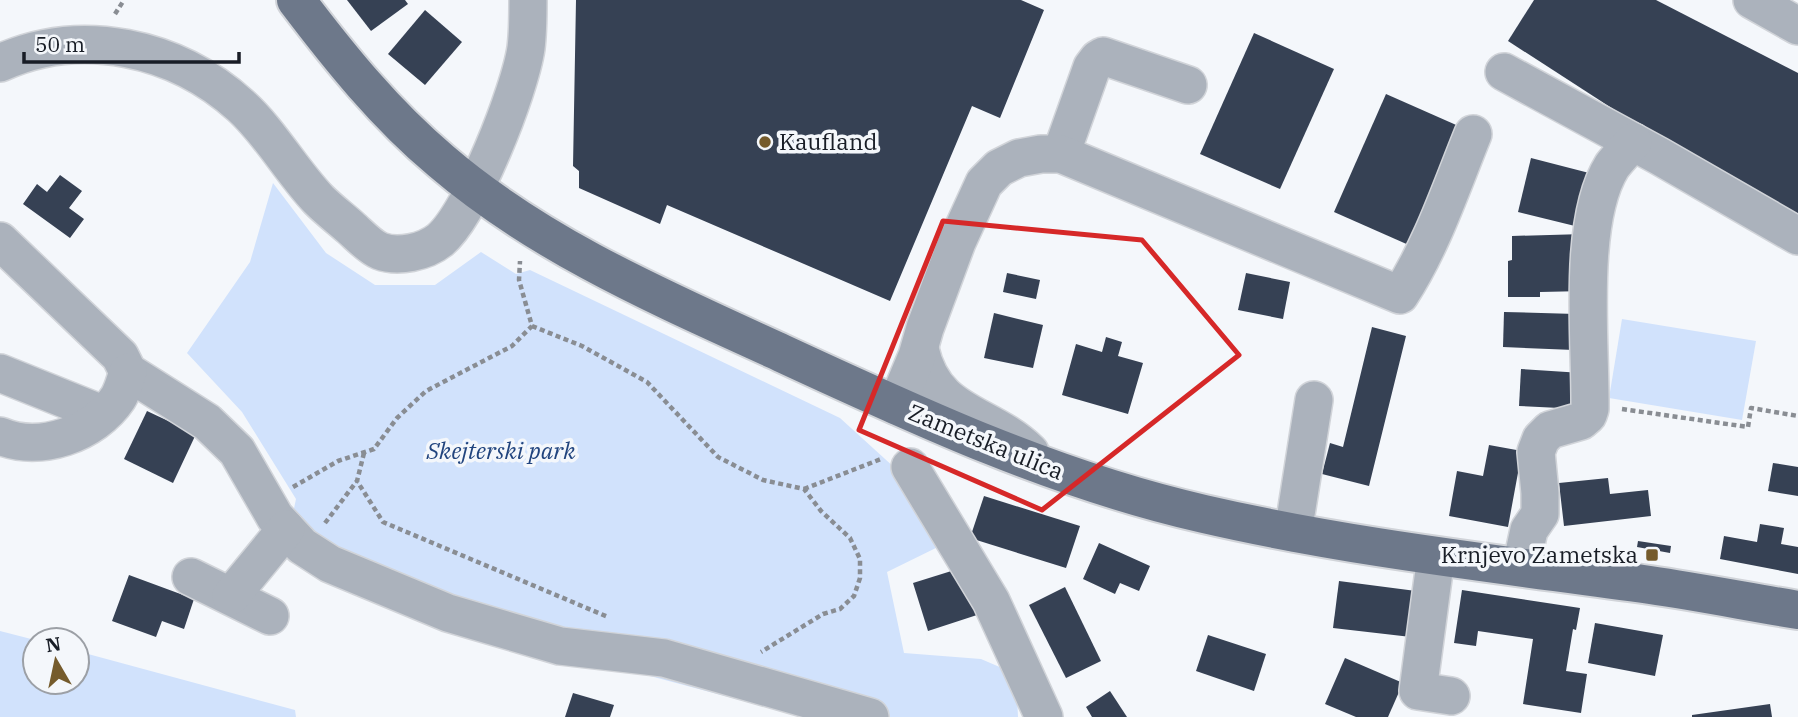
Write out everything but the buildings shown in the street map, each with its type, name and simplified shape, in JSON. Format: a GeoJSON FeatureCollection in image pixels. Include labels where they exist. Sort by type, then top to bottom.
{"type":"FeatureCollection","features":[{"type":"Feature","properties":{"kind":"main road","name":"Zametska ulica"},"geometry":{"type":"LineString","coordinates":[[296,0],[352,73],[388,112],[442,163],[520,220],[621,278],[895,406],[1089,483],[1199,513],[1293,533],[1656,586],[1798,610]]}},
{"type":"Feature","properties":{"kind":"street"},"geometry":{"type":"LineString","coordinates":[[0,64],[20,54],[76,44],[143,51],[190,70],[241,107],[319,200],[379,251],[401,255],[421,250],[440,240],[452,227],[475,187],[505,122],[518,81],[526,48],[528,0]]}},
{"type":"Feature","properties":{"kind":"street"},"geometry":{"type":"LineString","coordinates":[[1752,0],[1798,26]]}},
{"type":"Feature","properties":{"kind":"street"},"geometry":{"type":"LineString","coordinates":[[1061,154],[1092,67],[1103,56],[1188,85]]}},
{"type":"Feature","properties":{"kind":"street"},"geometry":{"type":"LineString","coordinates":[[1504,72],[1622,154],[1798,236]]}},
{"type":"Feature","properties":{"kind":"street"},"geometry":{"type":"LineString","coordinates":[[895,406],[920,349],[925,328],[957,242],[984,183],[999,168],[1019,158],[1061,154],[1400,295],[1426,247],[1473,134]]}},
{"type":"Feature","properties":{"kind":"street"},"geometry":{"type":"LineString","coordinates":[[1521,567],[1529,530],[1540,514],[1536,452],[1541,439],[1550,430],[1581,421],[1590,409],[1588,338],[1595,208],[1622,154]]}},
{"type":"Feature","properties":{"kind":"street"},"geometry":{"type":"LineString","coordinates":[[0,241],[120,356],[128,372],[207,422],[237,451],[290,532],[330,564],[460,616],[560,646],[664,658],[870,717]]}},
{"type":"Feature","properties":{"kind":"street"},"geometry":{"type":"LineString","coordinates":[[920,349],[938,390],[959,407],[1011,437],[1043,465]]}},
{"type":"Feature","properties":{"kind":"street"},"geometry":{"type":"LineString","coordinates":[[0,436],[13,442],[40,443],[62,439],[85,427],[117,399],[128,372]]}},
{"type":"Feature","properties":{"kind":"street"},"geometry":{"type":"LineString","coordinates":[[0,373],[102,414]]}},
{"type":"Feature","properties":{"kind":"street"},"geometry":{"type":"LineString","coordinates":[[1293,533],[1314,400]]}},
{"type":"Feature","properties":{"kind":"street"},"geometry":{"type":"LineString","coordinates":[[910,467],[991,601],[1044,717]]}},
{"type":"Feature","properties":{"kind":"street"},"geometry":{"type":"LineString","coordinates":[[231,596],[290,532]]}},
{"type":"Feature","properties":{"kind":"street"},"geometry":{"type":"LineString","coordinates":[[1436,556],[1418,691],[1451,696]]}},
{"type":"Feature","properties":{"kind":"street"},"geometry":{"type":"LineString","coordinates":[[191,577],[270,615]]}},
{"type":"Feature","properties":{"kind":"path"},"geometry":{"type":"LineString","coordinates":[[520,261],[519,280],[532,326]]}},
{"type":"Feature","properties":{"kind":"path"},"geometry":{"type":"LineString","coordinates":[[290,532],[338,461],[374,449],[397,418],[426,391],[512,346],[532,326]]}},
{"type":"Feature","properties":{"kind":"path"},"geometry":{"type":"LineString","coordinates":[[532,326],[582,346],[647,382],[718,457],[763,480],[804,489],[884,458],[899,449],[910,467]]}},
{"type":"Feature","properties":{"kind":"path"},"geometry":{"type":"LineString","coordinates":[[1617,409],[1641,410],[1748,428],[1751,408],[1798,416]]}},
{"type":"Feature","properties":{"kind":"path"},"geometry":{"type":"LineString","coordinates":[[290,532],[357,481],[364,453]]}},
{"type":"Feature","properties":{"kind":"path"},"geometry":{"type":"LineString","coordinates":[[357,481],[383,522],[618,622]]}},
{"type":"Feature","properties":{"kind":"path"},"geometry":{"type":"LineString","coordinates":[[738,680],[741,664],[823,614],[840,608],[854,596],[860,578],[860,559],[850,538],[821,511],[804,489]]}},
{"type":"Feature","properties":{"kind":"highlighted area"},"geometry":{"type":"Polygon","coordinates":[[[943,221],[1142,240],[1239,355],[1042,510],[859,430],[943,221]]]}},
{"type":"Feature","properties":{"kind":"green space","name":"Skejterski park"},"geometry":{"type":"Polygon","coordinates":[[[273,183],[326,253],[375,285],[435,285],[481,252],[516,274],[530,270],[840,418],[896,469],[942,545],[887,572],[904,653],[981,659],[1016,674],[1018,717],[803,717],[579,657],[285,551],[296,499],[242,412],[187,353],[250,262],[273,183]]]}},
{"type":"Feature","properties":{"kind":"green space"},"geometry":{"type":"Polygon","coordinates":[[[1622,319],[1756,341],[1742,420],[1609,398],[1622,319]]]}},
{"type":"Feature","properties":{"kind":"green space"},"geometry":{"type":"Polygon","coordinates":[[[0,631],[21,636],[21,696],[91,696],[91,655],[295,710],[296,717],[0,717],[0,631]]]}},
{"type":"Feature","properties":{"kind":"place","name":"Kaufland"},"geometry":{"type":"Point","coordinates":[765,142]}},
{"type":"Feature","properties":{"kind":"place","name":"Krnjevo Zametska"},"geometry":{"type":"Point","coordinates":[1652,555]}}]}
